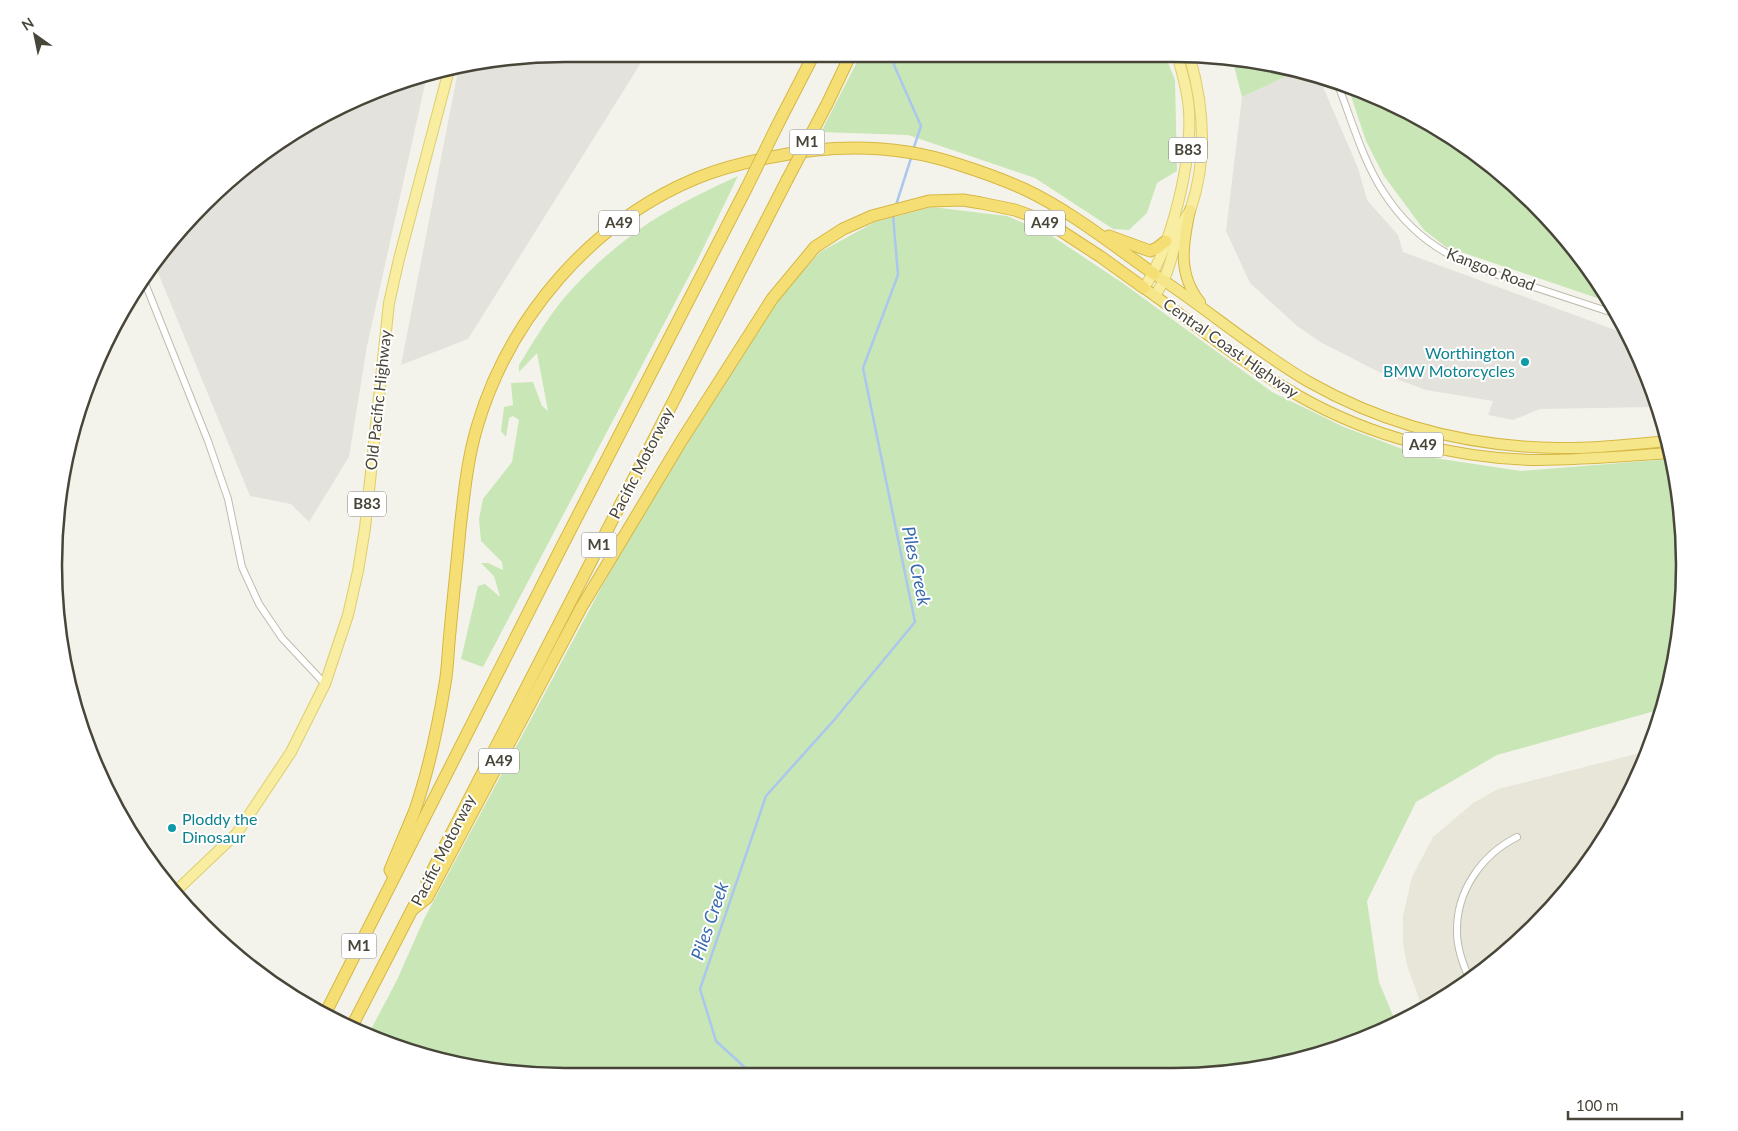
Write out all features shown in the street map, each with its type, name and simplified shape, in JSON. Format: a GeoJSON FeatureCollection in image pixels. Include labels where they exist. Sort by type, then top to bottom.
{"type":"FeatureCollection","features":[{"type":"Feature","properties":{"kind":"highway","name":"Pacific Motorway"},"geometry":{"type":"LineString","coordinates":[[328,1009],[810,62]]}},
{"type":"Feature","properties":{"kind":"highway","name":"Pacific Motorway"},"geometry":{"type":"LineString","coordinates":[[354,1022],[827,104],[846,62]]}},
{"type":"Feature","properties":{"kind":"highway","name":"A49"},"geometry":{"type":"LineString","coordinates":[[394,878],[390,870],[415,808],[433,748],[445,682],[466,471],[476,430],[492,384],[523,325],[572,265],[600,238],[644,206],[673,190],[741,163],[799,151],[864,147],[928,156],[955,163],[1024,189],[1089,228],[1154,274]]}},
{"type":"Feature","properties":{"kind":"highway","name":"A49"},"geometry":{"type":"LineString","coordinates":[[412,910],[426,898],[581,608],[682,440],[772,299],[815,248],[843,229],[872,216],[929,201],[963,200],[1015,210],[1037,218],[1100,256],[1144,288]]}},
{"type":"Feature","properties":{"kind":"highway"},"geometry":{"type":"LineString","coordinates":[[1190,210],[1183,246],[1183,264],[1186,277],[1195,296],[1213,316]]}},
{"type":"Feature","properties":{"kind":"highway"},"geometry":{"type":"LineString","coordinates":[[1089,228],[1150,251],[1166,240]]}},
{"type":"Feature","properties":{"kind":"highway","name":"Central Coast Highway"},"geometry":{"type":"LineString","coordinates":[[1154,274],[1309,382],[1346,401],[1398,422],[1437,433],[1501,445],[1560,448],[1660,442]]}},
{"type":"Feature","properties":{"kind":"highway","name":"Central Coast Highway"},"geometry":{"type":"LineString","coordinates":[[1144,288],[1254,367],[1301,397],[1354,422],[1397,438],[1460,453],[1525,460],[1663,453]]}},
{"type":"Feature","properties":{"kind":"highway"},"geometry":{"type":"LineString","coordinates":[[1620,445],[1638,438],[1658,437]]}},
{"type":"Feature","properties":{"kind":"main road","name":"B83"},"geometry":{"type":"LineString","coordinates":[[1144,288],[1154,274],[1166,240],[1180,194],[1188,153],[1189,110],[1179,62]]}},
{"type":"Feature","properties":{"kind":"main road","name":"B83"},"geometry":{"type":"LineString","coordinates":[[1155,296],[1165,281],[1180,226],[1190,210],[1197,181],[1201,154],[1202,126],[1197,85],[1191,63]]}},
{"type":"Feature","properties":{"kind":"main road","name":"Old Pacific Highway"},"geometry":{"type":"LineString","coordinates":[[179,888],[237,834],[291,752],[325,684],[348,615],[365,528],[389,303],[447,77]]}},
{"type":"Feature","properties":{"kind":"street","name":"Kangoo Road"},"geometry":{"type":"LineString","coordinates":[[1341,92],[1369,166],[1384,193],[1412,229],[1448,255],[1478,268],[1606,311]]}},
{"type":"Feature","properties":{"kind":"street"},"geometry":{"type":"LineString","coordinates":[[147,287],[208,441],[228,498],[242,567],[259,604],[282,638],[325,684]]}},
{"type":"Feature","properties":{"kind":"street"},"geometry":{"type":"LineString","coordinates":[[1467,973],[1460,953],[1457,934],[1458,910],[1463,894],[1470,879],[1481,864],[1504,843],[1517,838]]}},
{"type":"Feature","properties":{"kind":"shaded area"},"geometry":{"type":"Polygon","coordinates":[[[641,62],[468,339],[401,365],[458,74],[500,67],[533,64],[641,62]]]}},
{"type":"Feature","properties":{"kind":"shaded area"},"geometry":{"type":"Polygon","coordinates":[[[1287,76],[1322,86],[1358,168],[1367,200],[1398,235],[1403,252],[1617,331],[1637,373],[1650,407],[1540,409],[1513,420],[1488,415],[1493,401],[1426,390],[1385,375],[1322,343],[1297,326],[1250,283],[1226,231],[1242,97],[1287,76]]]}},
{"type":"Feature","properties":{"kind":"shaded area"},"geometry":{"type":"Polygon","coordinates":[[[425,83],[367,346],[349,457],[309,522],[291,504],[250,496],[157,271],[187,234],[210,210],[259,166],[286,147],[343,114],[404,89],[425,83]]]}},
{"type":"Feature","properties":{"kind":"shaded area"},"geometry":{"type":"Polygon","coordinates":[[[1639,753],[1624,788],[1591,845],[1551,897],[1504,944],[1479,965],[1420,1003],[1407,965],[1403,943],[1403,916],[1412,877],[1433,837],[1473,803],[1498,789],[1639,753]]]}},
{"type":"Feature","properties":{"kind":"green space"},"geometry":{"type":"Polygon","coordinates":[[[857,62],[1168,62],[1175,80],[1177,171],[1157,183],[1147,213],[1129,230],[1113,229],[1035,178],[908,135],[821,132],[857,62]]]}},
{"type":"Feature","properties":{"kind":"green space"},"geometry":{"type":"Polygon","coordinates":[[[1234,67],[1287,76],[1242,97],[1234,67]]]}},
{"type":"Feature","properties":{"kind":"green space"},"geometry":{"type":"Polygon","coordinates":[[[1351,96],[1395,114],[1452,147],[1479,166],[1504,187],[1551,234],[1572,259],[1599,298],[1446,247],[1424,230],[1384,176],[1366,141],[1351,96]]]}},
{"type":"Feature","properties":{"kind":"green space"},"geometry":{"type":"Polygon","coordinates":[[[738,176],[697,261],[483,667],[461,659],[478,586],[485,584],[500,597],[494,576],[481,563],[488,563],[503,570],[502,562],[481,541],[479,519],[483,499],[512,462],[519,420],[513,416],[509,418],[506,437],[501,431],[504,407],[513,405],[511,383],[533,382],[542,406],[548,411],[537,353],[519,372],[519,365],[546,322],[564,298],[604,257],[638,230],[661,215],[693,197],[738,176]]]}},
{"type":"Feature","properties":{"kind":"green space"},"geometry":{"type":"Polygon","coordinates":[[[932,207],[1007,216],[1049,234],[1124,284],[1272,392],[1344,427],[1421,456],[1521,471],[1664,460],[1671,500],[1676,566],[1671,631],[1666,664],[1654,711],[1497,755],[1416,802],[1367,901],[1379,982],[1394,1017],[1334,1042],[1271,1059],[1238,1064],[1173,1068],[533,1067],[467,1059],[404,1042],[371,1029],[397,980],[424,919],[623,547],[774,304],[820,252],[875,222],[932,207]]]}},
{"type":"Feature","properties":{"kind":"waterway","name":"Piles Creek"},"geometry":{"type":"LineString","coordinates":[[894,62],[894,65],[921,126],[913,150]]}},
{"type":"Feature","properties":{"kind":"waterway","name":"Piles Creek"},"geometry":{"type":"LineString","coordinates":[[896,205],[912,155]]}},
{"type":"Feature","properties":{"kind":"waterway","name":"Piles Creek"},"geometry":{"type":"LineString","coordinates":[[745,1068],[716,1041],[700,989],[766,796],[835,719],[915,622],[863,368],[898,275],[893,215]]}},
{"type":"Feature","properties":{"kind":"place","name":"Worthington BMW Motorcycles"},"geometry":{"type":"Point","coordinates":[1525,362]}},
{"type":"Feature","properties":{"kind":"place","name":"Ploddy the Dinosaur"},"geometry":{"type":"Point","coordinates":[172,828]}}]}
